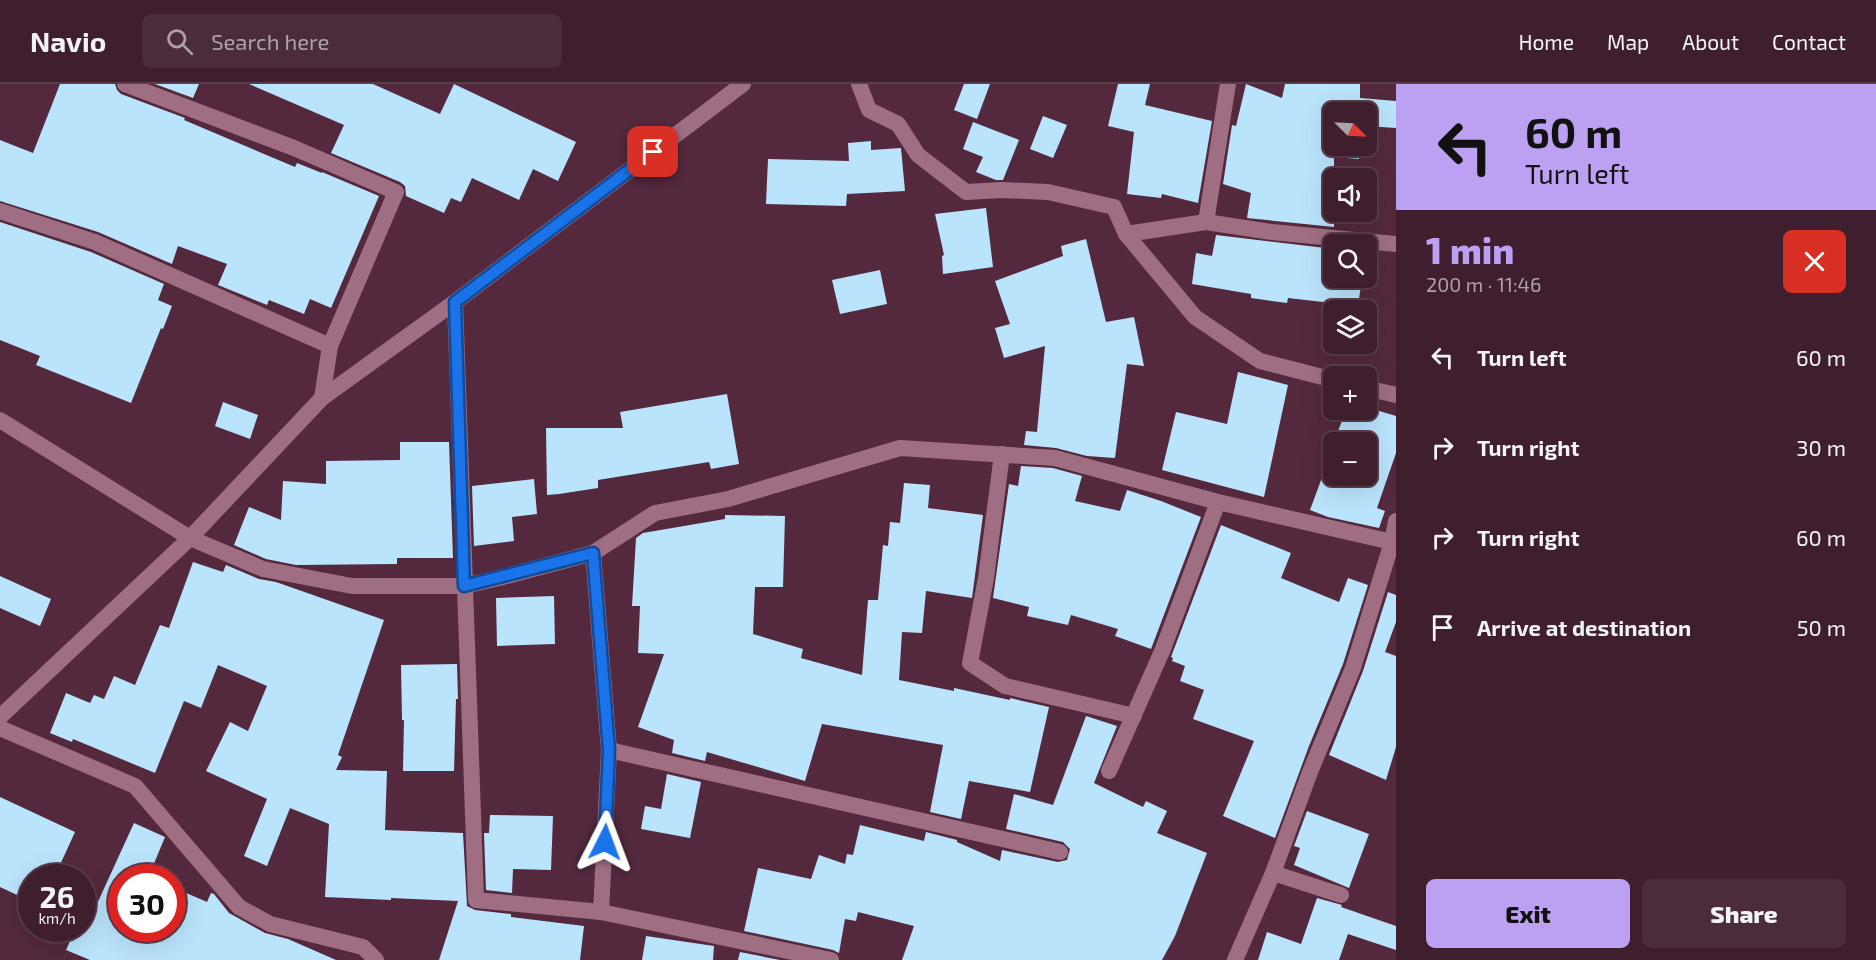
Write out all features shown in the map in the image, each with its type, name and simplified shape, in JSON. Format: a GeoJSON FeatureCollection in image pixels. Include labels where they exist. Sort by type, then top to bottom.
{"type":"FeatureCollection","features":[{"type":"Feature","properties":{"kind":"street"},"geometry":{"type":"LineString","coordinates":[[125,84],[294,148],[396,192],[330,346],[322,398]]}},
{"type":"Feature","properties":{"kind":"street"},"geometry":{"type":"LineString","coordinates":[[0,717],[190,538],[322,398],[455,302],[743,84]]}},
{"type":"Feature","properties":{"kind":"street"},"geometry":{"type":"LineString","coordinates":[[859,84],[869,110],[898,124],[918,155],[966,192],[1002,190],[1048,192],[1114,207],[1126,234],[1195,317],[1260,361],[1323,377]]}},
{"type":"Feature","properties":{"kind":"street"},"geometry":{"type":"LineString","coordinates":[[1206,222],[1228,84]]}},
{"type":"Feature","properties":{"kind":"street"},"geometry":{"type":"LineString","coordinates":[[0,211],[95,242],[330,346]]}},
{"type":"Feature","properties":{"kind":"street"},"geometry":{"type":"LineString","coordinates":[[1126,234],[1206,222],[1272,232],[1396,244]]}},
{"type":"Feature","properties":{"kind":"street"},"geometry":{"type":"LineString","coordinates":[[455,302],[476,900],[602,912],[825,959]]}},
{"type":"Feature","properties":{"kind":"street"},"geometry":{"type":"LineString","coordinates":[[1377,391],[1396,395]]}},
{"type":"Feature","properties":{"kind":"street"},"geometry":{"type":"LineString","coordinates":[[0,420],[190,538],[262,569],[352,586],[464,586],[593,553],[655,513],[729,499],[900,448],[1055,458],[1218,502],[1394,542]]}},
{"type":"Feature","properties":{"kind":"street"},"geometry":{"type":"LineString","coordinates":[[1002,454],[986,578],[970,663],[1005,686],[1134,716]]}},
{"type":"Feature","properties":{"kind":"street"},"geometry":{"type":"LineString","coordinates":[[1108,771],[1162,649],[1218,502]]}},
{"type":"Feature","properties":{"kind":"street"},"geometry":{"type":"LineString","coordinates":[[1235,960],[1273,873],[1310,772],[1353,668],[1394,542],[1396,521]]}},
{"type":"Feature","properties":{"kind":"street"},"geometry":{"type":"LineString","coordinates":[[593,553],[609,750],[602,912]]}},
{"type":"Feature","properties":{"kind":"street"},"geometry":{"type":"LineString","coordinates":[[0,728],[135,786],[239,907],[270,924],[376,960]]}},
{"type":"Feature","properties":{"kind":"street"},"geometry":{"type":"LineString","coordinates":[[609,750],[1060,852]]}},
{"type":"Feature","properties":{"kind":"street"},"geometry":{"type":"LineString","coordinates":[[1273,873],[1341,895]]}},
{"type":"Feature","properties":{"kind":"building"},"geometry":{"type":"Polygon","coordinates":[[[60,84],[115,84],[121,94],[185,118],[184,120],[295,167],[297,163],[379,196],[331,308],[310,299],[304,314],[269,300],[267,305],[218,285],[227,264],[178,246],[172,264],[98,232],[0,201],[0,140],[33,153],[60,84]]]}},
{"type":"Feature","properties":{"kind":"building"},"geometry":{"type":"Polygon","coordinates":[[[155,84],[199,84],[193,98],[155,84]]]}},
{"type":"Feature","properties":{"kind":"building"},"geometry":{"type":"Polygon","coordinates":[[[249,84],[373,84],[440,114],[454,84],[576,142],[558,181],[533,169],[519,200],[472,178],[461,202],[451,198],[444,213],[406,196],[405,186],[400,182],[331,153],[344,125],[249,84]]]}},
{"type":"Feature","properties":{"kind":"building"},"geometry":{"type":"Polygon","coordinates":[[[964,84],[990,84],[977,119],[954,110],[964,84]]]}},
{"type":"Feature","properties":{"kind":"building"},"geometry":{"type":"Polygon","coordinates":[[[1118,84],[1150,84],[1145,105],[1212,121],[1198,203],[1162,194],[1161,198],[1127,194],[1134,132],[1108,126],[1118,84]]]}},
{"type":"Feature","properties":{"kind":"building"},"geometry":{"type":"Polygon","coordinates":[[[1246,84],[1282,98],[1285,84],[1360,84],[1360,98],[1396,101],[1396,128],[1377,127],[1377,102],[1323,102],[1323,156],[1359,156],[1359,159],[1334,157],[1334,168],[1323,168],[1323,222],[1334,222],[1334,227],[1247,218],[1251,193],[1223,184],[1232,125],[1236,126],[1246,84]]]}},
{"type":"Feature","properties":{"kind":"building"},"geometry":{"type":"Polygon","coordinates":[[[1043,116],[1067,125],[1053,158],[1030,149],[1043,116]]]}},
{"type":"Feature","properties":{"kind":"building"},"geometry":{"type":"Polygon","coordinates":[[[973,122],[1019,140],[1003,180],[996,180],[976,172],[983,157],[963,149],[973,122]]]}},
{"type":"Feature","properties":{"kind":"building"},"geometry":{"type":"Polygon","coordinates":[[[871,141],[871,150],[901,148],[905,191],[847,194],[846,206],[766,204],[768,159],[849,161],[848,143],[871,141]]]}},
{"type":"Feature","properties":{"kind":"building"},"geometry":{"type":"Polygon","coordinates":[[[986,208],[993,267],[943,274],[942,256],[944,255],[935,214],[986,208]]]}},
{"type":"Feature","properties":{"kind":"building"},"geometry":{"type":"Polygon","coordinates":[[[0,222],[91,252],[164,284],[158,300],[172,306],[131,403],[36,365],[40,356],[0,340],[0,222]]]}},
{"type":"Feature","properties":{"kind":"building"},"geometry":{"type":"Polygon","coordinates":[[[1216,235],[1323,248],[1323,288],[1361,288],[1359,300],[1323,300],[1323,302],[1288,298],[1287,303],[1251,298],[1251,294],[1192,284],[1196,253],[1212,256],[1216,235]]]}},
{"type":"Feature","properties":{"kind":"building"},"geometry":{"type":"Polygon","coordinates":[[[1086,239],[1106,322],[1134,317],[1144,366],[1127,364],[1115,458],[1087,456],[1056,448],[1024,445],[1026,431],[1037,432],[1045,346],[1004,358],[995,328],[1010,324],[995,281],[1063,256],[1061,246],[1086,239]]]}},
{"type":"Feature","properties":{"kind":"building"},"geometry":{"type":"Polygon","coordinates":[[[880,270],[887,304],[840,314],[832,280],[880,270]]]}},
{"type":"Feature","properties":{"kind":"building"},"geometry":{"type":"Polygon","coordinates":[[[1238,372],[1288,385],[1264,497],[1162,470],[1176,412],[1227,424],[1238,372]]]}},
{"type":"Feature","properties":{"kind":"building"},"geometry":{"type":"Polygon","coordinates":[[[727,394],[739,464],[711,469],[709,462],[598,480],[598,488],[547,495],[546,428],[623,428],[620,412],[727,394]]]}},
{"type":"Feature","properties":{"kind":"building"},"geometry":{"type":"Polygon","coordinates":[[[223,402],[258,415],[250,439],[215,426],[223,402]]]}},
{"type":"Feature","properties":{"kind":"building"},"geometry":{"type":"Polygon","coordinates":[[[1377,410],[1396,416],[1396,453],[1377,508],[1385,511],[1379,528],[1328,517],[1310,510],[1323,475],[1323,486],[1377,486],[1377,432],[1338,432],[1342,420],[1377,420],[1377,410]]]}},
{"type":"Feature","properties":{"kind":"building"},"geometry":{"type":"Polygon","coordinates":[[[400,442],[449,442],[453,558],[397,558],[397,564],[296,565],[266,559],[234,545],[249,507],[281,520],[283,481],[326,484],[326,461],[400,460],[400,442]]]}},
{"type":"Feature","properties":{"kind":"building"},"geometry":{"type":"Polygon","coordinates":[[[1021,466],[1053,468],[1082,476],[1075,501],[1120,511],[1127,490],[1201,517],[1151,649],[1115,636],[1118,629],[1071,615],[1068,625],[1027,616],[1029,607],[993,598],[1009,484],[1018,486],[1021,466]]]}},
{"type":"Feature","properties":{"kind":"building"},"geometry":{"type":"Polygon","coordinates":[[[534,479],[537,514],[512,517],[514,541],[474,546],[472,486],[534,479]]]}},
{"type":"Feature","properties":{"kind":"building"},"geometry":{"type":"Polygon","coordinates":[[[904,483],[930,485],[928,508],[983,515],[972,598],[926,591],[922,633],[902,632],[899,680],[954,691],[954,688],[1010,700],[1010,698],[1049,707],[1030,792],[969,781],[961,819],[930,812],[943,745],[822,724],[805,781],[707,752],[705,761],[672,753],[674,740],[638,727],[664,654],[638,653],[640,606],[632,606],[636,538],[643,533],[725,519],[725,515],[785,516],[783,587],[755,587],[753,634],[803,649],[801,658],[862,675],[868,600],[878,600],[883,545],[888,546],[890,522],[900,523],[904,483]]]}},
{"type":"Feature","properties":{"kind":"building"},"geometry":{"type":"Polygon","coordinates":[[[1221,525],[1291,553],[1281,578],[1339,602],[1348,578],[1368,585],[1343,664],[1309,746],[1275,838],[1223,816],[1254,741],[1193,719],[1204,690],[1180,681],[1185,666],[1172,661],[1171,657],[1221,525]]]}},
{"type":"Feature","properties":{"kind":"building"},"geometry":{"type":"Polygon","coordinates":[[[193,562],[223,572],[226,565],[259,579],[276,582],[384,620],[338,755],[342,757],[336,770],[387,771],[385,830],[463,833],[467,906],[475,910],[511,914],[511,917],[584,926],[580,960],[439,960],[458,901],[325,897],[329,824],[290,808],[267,866],[244,856],[267,799],[206,771],[230,722],[248,731],[267,686],[218,665],[201,708],[184,701],[155,773],[73,739],[72,742],[50,733],[66,693],[90,703],[94,695],[104,699],[114,676],[135,685],[160,625],[169,628],[193,562]]]}},
{"type":"Feature","properties":{"kind":"building"},"geometry":{"type":"Polygon","coordinates":[[[0,576],[51,599],[40,626],[0,608],[0,576]]]}},
{"type":"Feature","properties":{"kind":"building"},"geometry":{"type":"Polygon","coordinates":[[[1388,592],[1396,595],[1396,622],[1385,652],[1396,656],[1396,747],[1386,780],[1329,755],[1363,671],[1388,592]]]}},
{"type":"Feature","properties":{"kind":"building"},"geometry":{"type":"Polygon","coordinates":[[[554,596],[555,644],[497,646],[496,598],[554,596]]]}},
{"type":"Feature","properties":{"kind":"building"},"geometry":{"type":"Polygon","coordinates":[[[457,664],[458,699],[456,699],[454,771],[403,771],[404,720],[402,720],[401,665],[457,664]]]}},
{"type":"Feature","properties":{"kind":"building"},"geometry":{"type":"Polygon","coordinates":[[[1086,716],[1117,726],[1094,783],[1143,807],[1146,801],[1167,811],[1157,833],[1207,853],[1175,936],[1162,960],[902,960],[914,926],[858,912],[856,921],[845,919],[839,953],[744,931],[758,868],[811,879],[819,855],[845,864],[847,854],[853,855],[860,825],[924,841],[926,832],[957,840],[1000,861],[1002,850],[1058,862],[1067,860],[1070,849],[1063,842],[1006,829],[1014,794],[1053,805],[1086,716]]]}},
{"type":"Feature","properties":{"kind":"building"},"geometry":{"type":"Polygon","coordinates":[[[667,774],[701,782],[690,838],[641,829],[645,806],[661,809],[667,774]]]}},
{"type":"Feature","properties":{"kind":"building"},"geometry":{"type":"Polygon","coordinates":[[[0,797],[75,832],[60,864],[18,864],[18,895],[0,887],[0,797]]]}},
{"type":"Feature","properties":{"kind":"building"},"geometry":{"type":"Polygon","coordinates":[[[1307,811],[1369,834],[1349,888],[1294,865],[1300,848],[1294,846],[1307,811]]]}},
{"type":"Feature","properties":{"kind":"building"},"geometry":{"type":"Polygon","coordinates":[[[490,815],[553,816],[551,870],[513,869],[512,893],[486,890],[484,833],[489,833],[490,815]]]}},
{"type":"Feature","properties":{"kind":"building"},"geometry":{"type":"Polygon","coordinates":[[[134,823],[165,837],[154,864],[115,864],[134,823]]]}},
{"type":"Feature","properties":{"kind":"building"},"geometry":{"type":"Polygon","coordinates":[[[108,880],[108,942],[186,942],[186,893],[207,902],[211,893],[229,913],[265,933],[288,939],[336,960],[90,960],[66,950],[70,942],[96,942],[96,906],[108,880]]]}},
{"type":"Feature","properties":{"kind":"building"},"geometry":{"type":"Polygon","coordinates":[[[1317,898],[1396,926],[1396,950],[1348,934],[1339,960],[1258,960],[1267,932],[1301,944],[1317,898]]]}},
{"type":"Feature","properties":{"kind":"building"},"geometry":{"type":"Polygon","coordinates":[[[646,936],[714,946],[713,960],[642,960],[646,936]]]}},
{"type":"Feature","properties":{"kind":"building"},"geometry":{"type":"Polygon","coordinates":[[[740,952],[780,960],[738,960],[740,952]]]}},
{"type":"Feature","properties":{"kind":"route"},"geometry":{"type":"LineString","coordinates":[[605,842],[609,750],[593,553],[464,586],[455,302],[653,152]]}}]}
